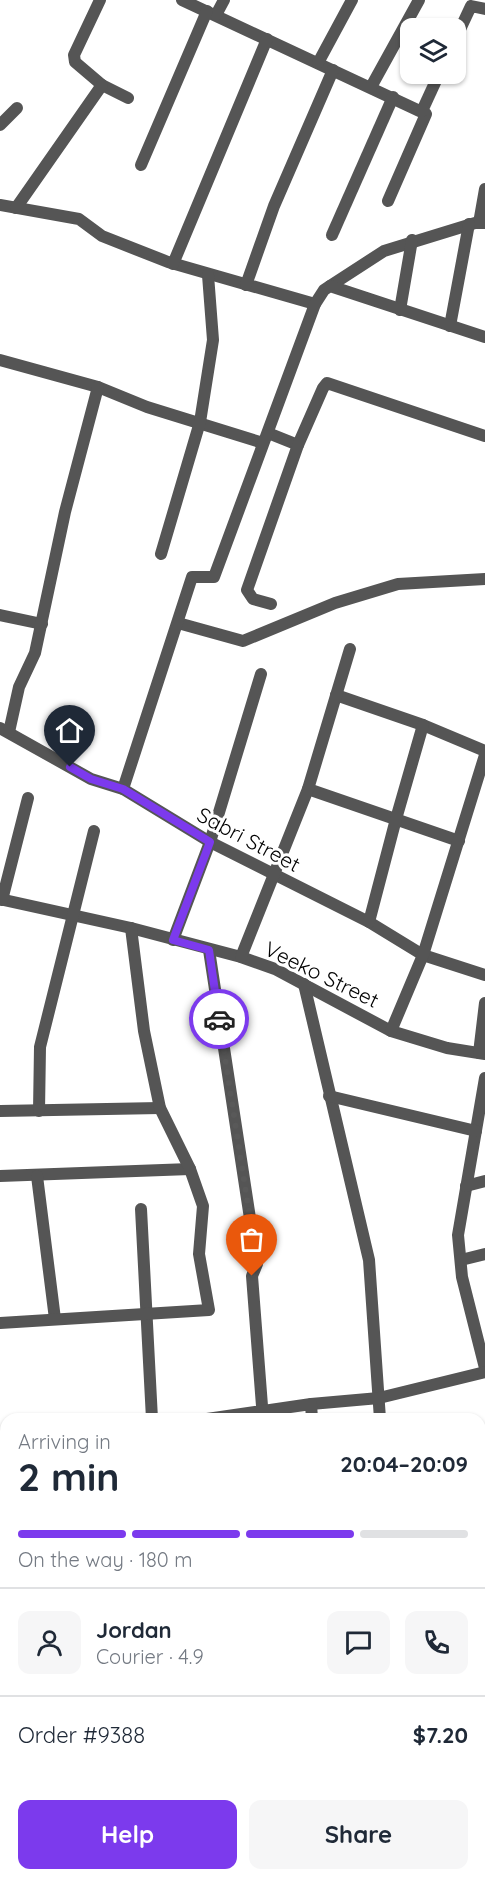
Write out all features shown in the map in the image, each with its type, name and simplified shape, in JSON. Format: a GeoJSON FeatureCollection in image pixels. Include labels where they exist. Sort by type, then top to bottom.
{"type":"FeatureCollection","features":[{"type":"Feature","properties":{"kind":"street"},"geometry":{"type":"LineString","coordinates":[[100,0],[74,55],[75,62],[102,85],[128,98]]}},
{"type":"Feature","properties":{"kind":"street"},"geometry":{"type":"LineString","coordinates":[[182,0],[426,114],[388,201]]}},
{"type":"Feature","properties":{"kind":"street"},"geometry":{"type":"LineString","coordinates":[[141,165],[211,13],[224,0]]}},
{"type":"Feature","properties":{"kind":"street"},"geometry":{"type":"LineString","coordinates":[[371,87],[419,0]]}},
{"type":"Feature","properties":{"kind":"street"},"geometry":{"type":"LineString","coordinates":[[318,63],[349,1]]}},
{"type":"Feature","properties":{"kind":"street"},"geometry":{"type":"LineString","coordinates":[[465,18],[471,6],[485,9]]}},
{"type":"Feature","properties":{"kind":"street"},"geometry":{"type":"LineString","coordinates":[[173,264],[267,39]]}},
{"type":"Feature","properties":{"kind":"street"},"geometry":{"type":"LineString","coordinates":[[246,285],[274,206],[333,70]]}},
{"type":"Feature","properties":{"kind":"street"},"geometry":{"type":"LineString","coordinates":[[422,111],[434,84]]}},
{"type":"Feature","properties":{"kind":"street"},"geometry":{"type":"LineString","coordinates":[[16,208],[102,85]]}},
{"type":"Feature","properties":{"kind":"street"},"geometry":{"type":"LineString","coordinates":[[332,235],[393,97]]}},
{"type":"Feature","properties":{"kind":"street"},"geometry":{"type":"LineString","coordinates":[[0,125],[17,108]]}},
{"type":"Feature","properties":{"kind":"street"},"geometry":{"type":"LineString","coordinates":[[450,326],[485,189]]}},
{"type":"Feature","properties":{"kind":"street"},"geometry":{"type":"LineString","coordinates":[[0,205],[79,219],[102,236],[173,264],[315,304]]}},
{"type":"Feature","properties":{"kind":"street"},"geometry":{"type":"LineString","coordinates":[[123,789],[192,577],[214,578],[315,304],[324,290],[384,251],[412,240],[478,223]]}},
{"type":"Feature","properties":{"kind":"street"},"geometry":{"type":"LineString","coordinates":[[400,310],[412,240]]}},
{"type":"Feature","properties":{"kind":"street"},"geometry":{"type":"LineString","coordinates":[[161,554],[200,422],[213,340],[208,275]]}},
{"type":"Feature","properties":{"kind":"street"},"geometry":{"type":"LineString","coordinates":[[330,286],[485,337]]}},
{"type":"Feature","properties":{"kind":"street"},"geometry":{"type":"LineString","coordinates":[[0,360],[98,387],[147,406],[200,422],[298,446]]}},
{"type":"Feature","properties":{"kind":"street"},"geometry":{"type":"LineString","coordinates":[[271,604],[253,599],[247,590],[298,446],[327,383],[485,436]]}},
{"type":"Feature","properties":{"kind":"street"},"geometry":{"type":"LineString","coordinates":[[4,730],[19,687],[35,654],[65,512],[98,387]]}},
{"type":"Feature","properties":{"kind":"street"},"geometry":{"type":"LineString","coordinates":[[178,623],[243,641],[335,603],[398,584],[485,579]]}},
{"type":"Feature","properties":{"kind":"street"},"geometry":{"type":"LineString","coordinates":[[0,615],[42,624]]}},
{"type":"Feature","properties":{"kind":"street"},"geometry":{"type":"LineString","coordinates":[[241,957],[308,789],[350,649]]}},
{"type":"Feature","properties":{"kind":"street"},"geometry":{"type":"LineString","coordinates":[[173,940],[210,842],[261,674]]}},
{"type":"Feature","properties":{"kind":"street"},"geometry":{"type":"LineString","coordinates":[[336,695],[423,725],[485,753],[423,955],[392,1031]]}},
{"type":"Feature","properties":{"kind":"street"},"geometry":{"type":"LineString","coordinates":[[369,922],[423,725]]}},
{"type":"Feature","properties":{"kind":"street","name":"Sabri Street"},"geometry":{"type":"LineString","coordinates":[[4,730],[91,779],[123,789],[210,842],[369,922],[423,955],[485,975]]}},
{"type":"Feature","properties":{"kind":"street"},"geometry":{"type":"LineString","coordinates":[[308,789],[459,840]]}},
{"type":"Feature","properties":{"kind":"street"},"geometry":{"type":"LineString","coordinates":[[1,899],[28,798]]}},
{"type":"Feature","properties":{"kind":"street"},"geometry":{"type":"LineString","coordinates":[[39,1111],[40,1047],[71,915],[94,831]]}},
{"type":"Feature","properties":{"kind":"street","name":"Veeko Street"},"geometry":{"type":"LineString","coordinates":[[1,899],[131,927],[241,957],[275,969],[392,1031],[447,1048],[482,1054]]}},
{"type":"Feature","properties":{"kind":"street"},"geometry":{"type":"LineString","coordinates":[[0,1323],[208,1310],[199,1254],[203,1206],[190,1169],[160,1108],[144,1031],[131,927]]}},
{"type":"Feature","properties":{"kind":"street"},"geometry":{"type":"LineString","coordinates":[[209,950],[257,1264],[252,1276],[263,1413]]}},
{"type":"Feature","properties":{"kind":"street"},"geometry":{"type":"LineString","coordinates":[[304,984],[369,1260],[380,1413]]}},
{"type":"Feature","properties":{"kind":"street"},"geometry":{"type":"LineString","coordinates":[[482,1054],[485,1003]]}},
{"type":"Feature","properties":{"kind":"street"},"geometry":{"type":"LineString","coordinates":[[268,1413],[311,1404],[379,1398],[485,1370],[462,1277],[458,1235],[485,1078]]}},
{"type":"Feature","properties":{"kind":"street"},"geometry":{"type":"LineString","coordinates":[[329,1096],[476,1131]]}},
{"type":"Feature","properties":{"kind":"street"},"geometry":{"type":"LineString","coordinates":[[0,1111],[160,1108]]}},
{"type":"Feature","properties":{"kind":"street"},"geometry":{"type":"LineString","coordinates":[[0,1176],[190,1169]]}},
{"type":"Feature","properties":{"kind":"street"},"geometry":{"type":"LineString","coordinates":[[37,1176],[55,1320]]}},
{"type":"Feature","properties":{"kind":"street"},"geometry":{"type":"LineString","coordinates":[[466,1186],[485,1181]]}},
{"type":"Feature","properties":{"kind":"street"},"geometry":{"type":"LineString","coordinates":[[141,1209],[144,1314],[152,1413]]}},
{"type":"Feature","properties":{"kind":"street"},"geometry":{"type":"LineString","coordinates":[[461,1260],[485,1254]]}},
{"type":"Feature","properties":{"kind":"street"},"geometry":{"type":"LineString","coordinates":[[311,1404],[312,1413]]}},
{"type":"Feature","properties":{"kind":"way so far"},"geometry":{"type":"LineString","coordinates":[[219,1019],[257,1264],[252,1276]]}},
{"type":"Feature","properties":{"kind":"route"},"geometry":{"type":"LineString","coordinates":[[70,767],[91,779],[123,789],[210,842],[173,940],[209,950],[219,1019]]}}]}
